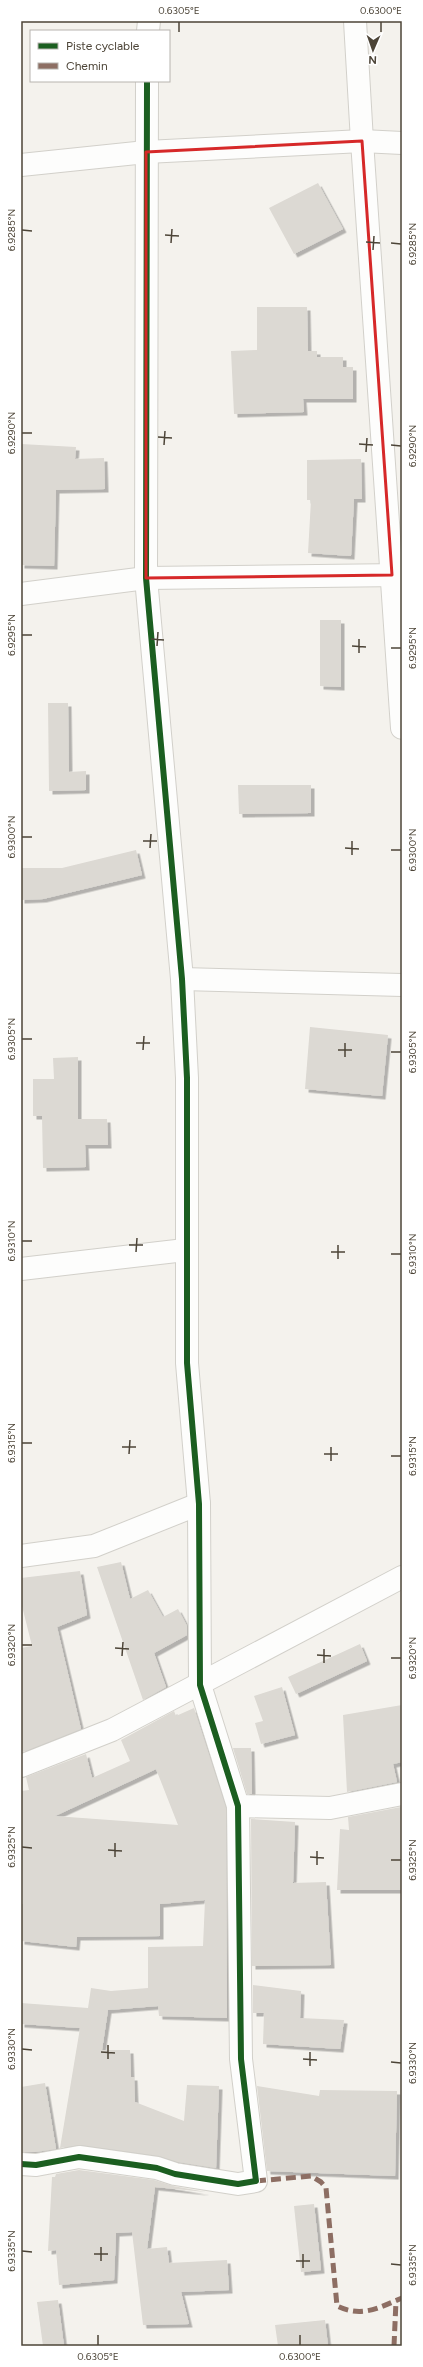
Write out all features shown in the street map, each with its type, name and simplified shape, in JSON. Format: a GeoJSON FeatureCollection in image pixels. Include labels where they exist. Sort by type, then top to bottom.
{"type":"FeatureCollection","features":[{"type":"Feature","properties":{"kind":"street"},"geometry":{"type":"LineString","coordinates":[[356,21],[362,141],[397,575],[402,728]]}},
{"type":"Feature","properties":{"kind":"street"},"geometry":{"type":"LineString","coordinates":[[21,2164],[36,2165],[79,2157],[157,2168],[175,2174],[238,2184],[256,2181],[241,2059],[238,1806],[200,1685],[199,1504],[187,1364],[187,1078],[182,979],[146,578],[147,82]]}},
{"type":"Feature","properties":{"kind":"street"},"geometry":{"type":"LineString","coordinates":[[21,165],[146,152],[362,141],[402,143]]}},
{"type":"Feature","properties":{"kind":"street"},"geometry":{"type":"LineString","coordinates":[[21,594],[146,578],[397,575]]}},
{"type":"Feature","properties":{"kind":"street"},"geometry":{"type":"LineString","coordinates":[[182,979],[402,985]]}},
{"type":"Feature","properties":{"kind":"street"},"geometry":{"type":"LineString","coordinates":[[21,1269],[186,1250]]}},
{"type":"Feature","properties":{"kind":"street"},"geometry":{"type":"LineString","coordinates":[[21,1556],[94,1546],[199,1504]]}},
{"type":"Feature","properties":{"kind":"street"},"geometry":{"type":"LineString","coordinates":[[21,1766],[112,1730],[200,1685],[402,1577]]}},
{"type":"Feature","properties":{"kind":"street"},"geometry":{"type":"LineString","coordinates":[[238,1806],[330,1808],[402,1794]]}},
{"type":"Feature","properties":{"kind":"highlighted area"},"geometry":{"type":"Polygon","coordinates":[[[362,141],[392,575],[146,578],[146,152],[362,141]]]}},
{"type":"Feature","properties":{"kind":"building"},"geometry":{"type":"Polygon","coordinates":[[[318,183],[343,229],[294,254],[269,208],[318,183]]]}},
{"type":"Feature","properties":{"kind":"building"},"geometry":{"type":"Polygon","coordinates":[[[257,307],[307,307],[308,351],[317,351],[317,357],[343,357],[343,367],[353,367],[353,399],[303,399],[304,412],[234,414],[231,351],[257,350],[257,307]]]}},
{"type":"Feature","properties":{"kind":"building"},"geometry":{"type":"Polygon","coordinates":[[[21,444],[76,447],[75,459],[104,458],[105,489],[56,490],[54,566],[21,565],[21,444]]]}},
{"type":"Feature","properties":{"kind":"building"},"geometry":{"type":"Polygon","coordinates":[[[361,459],[362,499],[354,499],[351,556],[308,553],[311,500],[307,500],[307,460],[361,459]]]}},
{"type":"Feature","properties":{"kind":"building"},"geometry":{"type":"Polygon","coordinates":[[[320,620],[341,620],[341,687],[320,686],[320,620]]]}},
{"type":"Feature","properties":{"kind":"building"},"geometry":{"type":"Polygon","coordinates":[[[48,703],[68,703],[69,772],[86,771],[86,790],[49,791],[48,703]]]}},
{"type":"Feature","properties":{"kind":"building"},"geometry":{"type":"Polygon","coordinates":[[[238,785],[311,785],[311,813],[239,814],[238,785]]]}},
{"type":"Feature","properties":{"kind":"building"},"geometry":{"type":"Polygon","coordinates":[[[136,850],[142,875],[43,899],[21,900],[21,868],[62,868],[136,850]]]}},
{"type":"Feature","properties":{"kind":"building"},"geometry":{"type":"Polygon","coordinates":[[[310,1027],[388,1035],[382,1096],[305,1089],[310,1027]]]}},
{"type":"Feature","properties":{"kind":"building"},"geometry":{"type":"Polygon","coordinates":[[[78,1057],[78,1119],[107,1119],[108,1145],[85,1145],[86,1167],[43,1168],[42,1116],[33,1116],[33,1079],[54,1079],[53,1058],[78,1057]]]}},
{"type":"Feature","properties":{"kind":"building"},"geometry":{"type":"Polygon","coordinates":[[[121,1562],[130,1599],[148,1590],[163,1617],[178,1609],[187,1626],[187,1635],[154,1653],[166,1687],[143,1700],[97,1567],[121,1562]]]}},
{"type":"Feature","properties":{"kind":"building"},"geometry":{"type":"Polygon","coordinates":[[[80,1571],[87,1615],[57,1627],[81,1729],[23,1752],[21,1746],[21,1648],[32,1646],[21,1602],[21,1578],[80,1571]]]}},
{"type":"Feature","properties":{"kind":"building"},"geometry":{"type":"Polygon","coordinates":[[[360,1644],[367,1661],[296,1694],[288,1677],[360,1644]]]}},
{"type":"Feature","properties":{"kind":"building"},"geometry":{"type":"Polygon","coordinates":[[[282,1687],[295,1735],[261,1744],[255,1723],[263,1721],[254,1696],[282,1687]]]}},
{"type":"Feature","properties":{"kind":"building"},"geometry":{"type":"Polygon","coordinates":[[[402,1705],[402,1762],[393,1764],[397,1782],[347,1792],[343,1715],[402,1705]]]}},
{"type":"Feature","properties":{"kind":"building"},"geometry":{"type":"Polygon","coordinates":[[[194,1708],[226,1808],[227,2018],[159,2016],[158,2006],[108,2010],[102,2050],[130,2050],[131,2077],[134,2077],[135,2102],[184,2121],[187,2085],[219,2086],[216,2168],[178,2162],[159,2156],[81,2145],[60,2148],[80,2028],[21,2024],[21,2003],[88,2008],[91,1988],[111,1991],[148,1988],[148,1947],[203,1946],[205,1900],[160,1904],[160,1936],[77,1937],[76,1947],[21,1941],[21,1904],[23,1904],[21,1791],[29,1790],[26,1777],[86,1754],[92,1778],[130,1761],[121,1740],[174,1711],[176,1716],[194,1708]],[[156,1769],[55,1816],[178,1825],[156,1769]]]}},
{"type":"Feature","properties":{"kind":"building"},"geometry":{"type":"Polygon","coordinates":[[[233,1748],[251,1748],[252,1794],[247,1794],[233,1748]]]}},
{"type":"Feature","properties":{"kind":"building"},"geometry":{"type":"Polygon","coordinates":[[[401,1807],[402,1890],[337,1890],[340,1829],[349,1830],[348,1817],[401,1807]]]}},
{"type":"Feature","properties":{"kind":"building"},"geometry":{"type":"Polygon","coordinates":[[[251,1819],[295,1822],[293,1883],[326,1882],[331,1965],[252,1966],[251,1819]]]}},
{"type":"Feature","properties":{"kind":"building"},"geometry":{"type":"Polygon","coordinates":[[[253,1985],[301,1991],[300,2018],[344,2020],[340,2049],[263,2044],[264,2013],[253,2013],[253,1985]]]}},
{"type":"Feature","properties":{"kind":"building"},"geometry":{"type":"Polygon","coordinates":[[[45,2083],[56,2149],[21,2152],[21,2087],[45,2083]]]}},
{"type":"Feature","properties":{"kind":"building"},"geometry":{"type":"Polygon","coordinates":[[[257,2086],[319,2096],[320,2090],[397,2091],[395,2176],[267,2171],[257,2086]]]}},
{"type":"Feature","properties":{"kind":"building"},"geometry":{"type":"Polygon","coordinates":[[[79,2170],[154,2180],[173,2186],[206,2192],[155,2187],[147,2249],[167,2247],[169,2263],[227,2260],[229,2290],[181,2292],[189,2324],[143,2325],[132,2232],[116,2233],[114,2280],[59,2285],[56,2250],[48,2251],[52,2177],[55,2177],[56,2174],[79,2170]]]}},
{"type":"Feature","properties":{"kind":"building"},"geometry":{"type":"Polygon","coordinates":[[[314,2204],[321,2270],[301,2272],[294,2206],[314,2204]]]}},
{"type":"Feature","properties":{"kind":"building"},"geometry":{"type":"Polygon","coordinates":[[[58,2300],[64,2346],[43,2346],[37,2302],[58,2300]]]}},
{"type":"Feature","properties":{"kind":"building"},"geometry":{"type":"Polygon","coordinates":[[[325,2320],[328,2346],[278,2346],[275,2325],[325,2320]]]}},
{"type":"Feature","properties":{"kind":"marked path"},"geometry":{"type":"LineString","coordinates":[[256,2181],[311,2176],[321,2182],[326,2188],[337,2306],[346,2310],[362,2311],[377,2308],[402,2298]]}},
{"type":"Feature","properties":{"kind":"marked path"},"geometry":{"type":"LineString","coordinates":[[394,2346],[396,2301]]}},
{"type":"Feature","properties":{"kind":"cycle path"},"geometry":{"type":"LineString","coordinates":[[21,2164],[36,2165],[79,2157],[157,2168],[175,2174],[238,2184],[256,2181],[241,2059],[238,1806],[200,1685],[199,1504],[187,1363],[187,1078],[182,979],[146,578],[147,82]]}}]}
